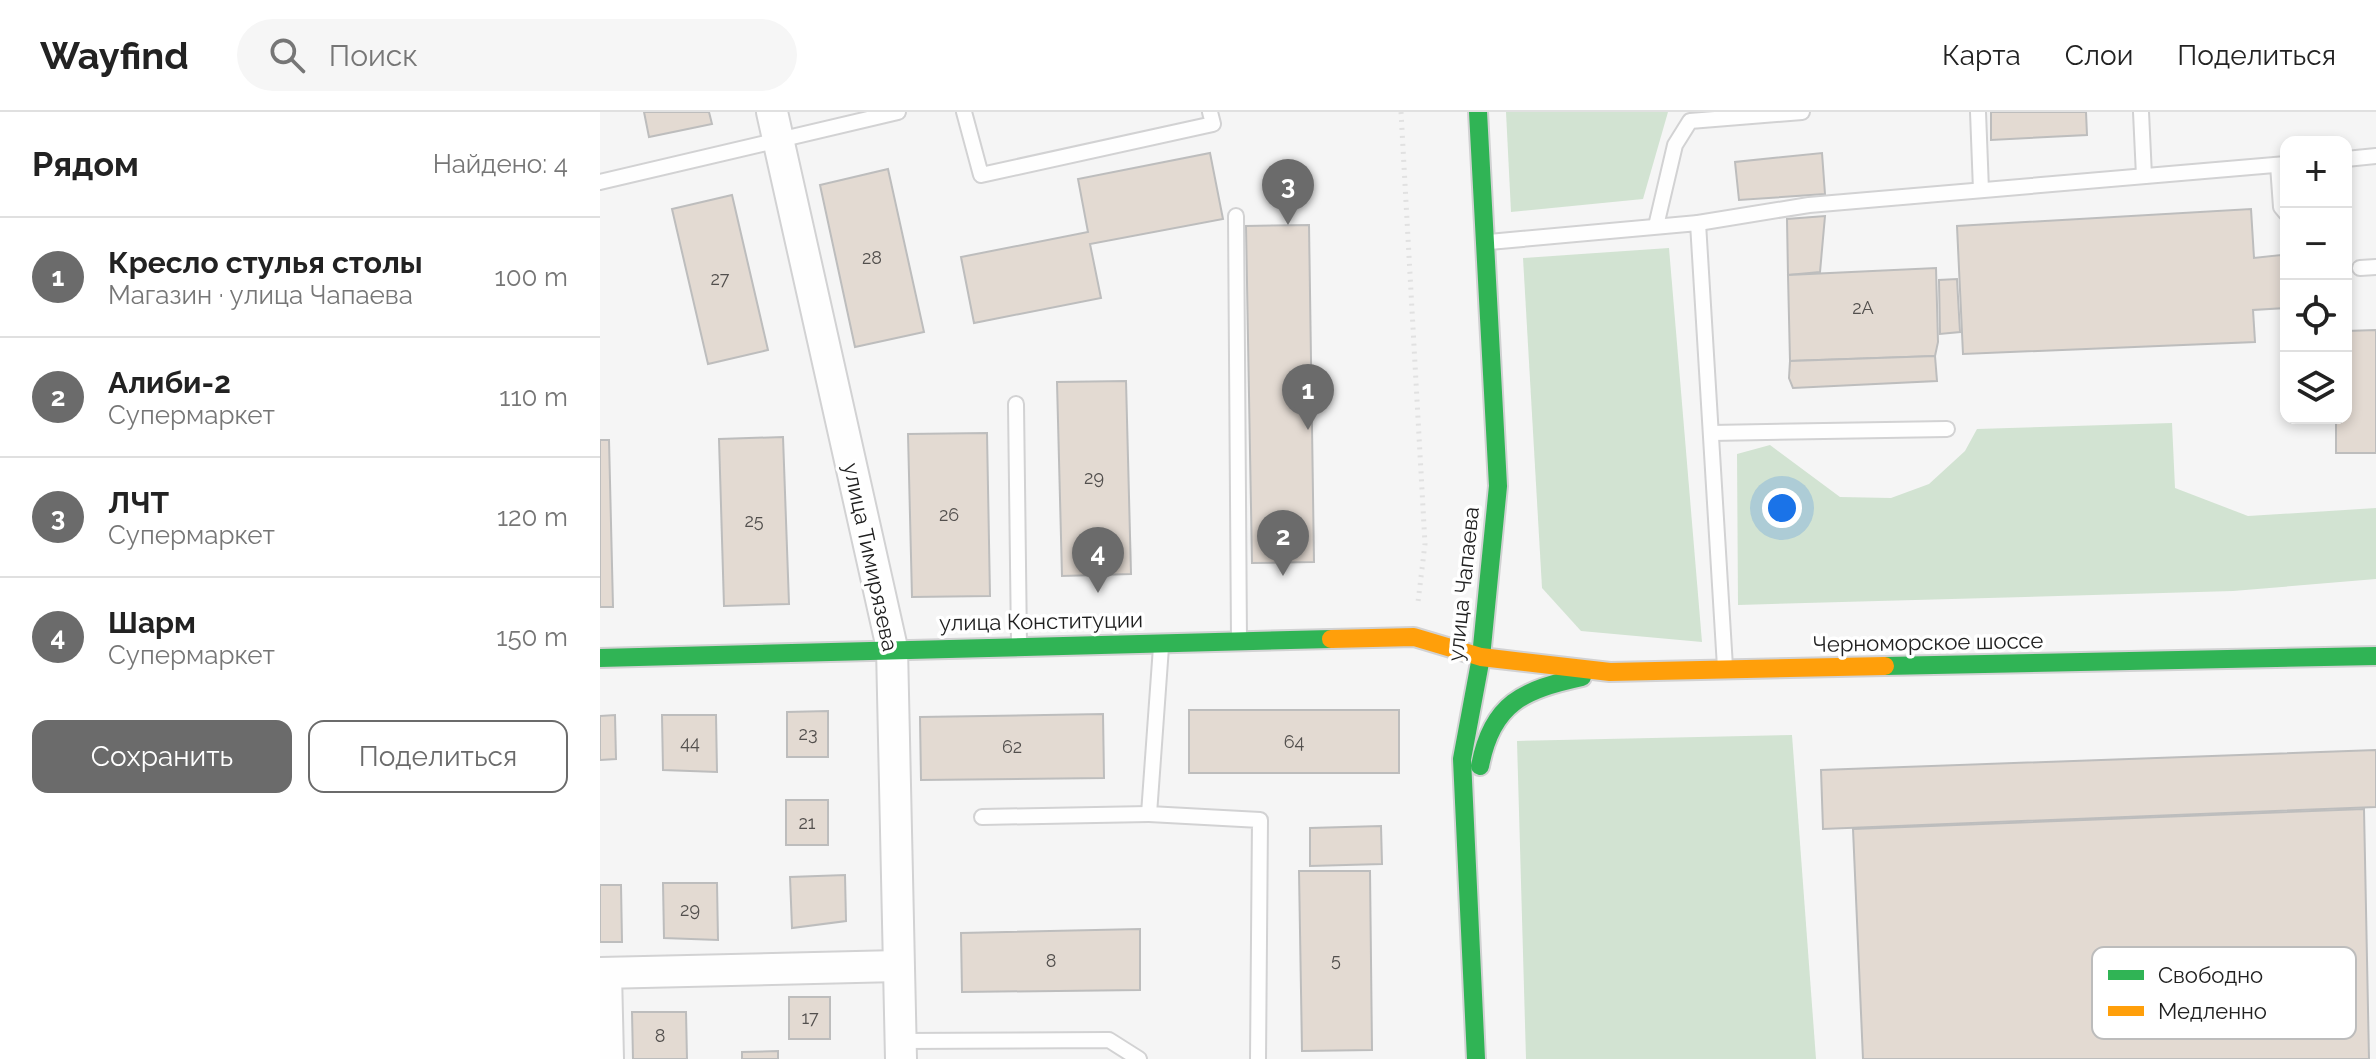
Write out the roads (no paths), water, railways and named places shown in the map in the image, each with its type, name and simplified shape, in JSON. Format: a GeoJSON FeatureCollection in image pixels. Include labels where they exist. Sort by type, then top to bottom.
{"type":"FeatureCollection","features":[{"type":"Feature","properties":{"kind":"main road","name":"улица Чапаева"},"geometry":{"type":"LineString","coordinates":[[1476,1059],[1462,759],[1481,657],[1498,486],[1478,112]]}},
{"type":"Feature","properties":{"kind":"main road","name":"улица Конституции"},"geometry":{"type":"LineString","coordinates":[[600,658],[892,648],[1414,637],[1481,657]]}},
{"type":"Feature","properties":{"kind":"main road","name":"Черноморское шоссе"},"geometry":{"type":"LineString","coordinates":[[1481,657],[1610,672],[2376,656]]}},
{"type":"Feature","properties":{"kind":"main road"},"geometry":{"type":"LineString","coordinates":[[1469,903],[1477,839],[1480,761],[1490,724],[1536,686],[1610,672]]}},
{"type":"Feature","properties":{"kind":"street","name":"улица Тимирязева"},"geometry":{"type":"LineString","coordinates":[[775,126],[892,648],[900,1050]]}},
{"type":"Feature","properties":{"kind":"street"},"geometry":{"type":"LineString","coordinates":[[608,1059],[603,973],[898,966]]}},
{"type":"Feature","properties":{"kind":"lane"},"geometry":{"type":"LineString","coordinates":[[600,182],[775,126],[898,112]]}},
{"type":"Feature","properties":{"kind":"lane"},"geometry":{"type":"LineString","coordinates":[[964,112],[981,175],[1213,124],[1210,112]]}},
{"type":"Feature","properties":{"kind":"lane"},"geometry":{"type":"LineString","coordinates":[[1656,226],[1675,145],[1693,117],[1802,112]]}},
{"type":"Feature","properties":{"kind":"lane"},"geometry":{"type":"LineString","coordinates":[[1978,112],[1981,190]]}},
{"type":"Feature","properties":{"kind":"lane"},"geometry":{"type":"LineString","coordinates":[[2141,112],[2144,176]]}},
{"type":"Feature","properties":{"kind":"lane"},"geometry":{"type":"LineString","coordinates":[[2352,158],[2376,156]]}},
{"type":"Feature","properties":{"kind":"lane"},"geometry":{"type":"LineString","coordinates":[[1485,243],[1698,223],[1809,205],[2280,164]]}},
{"type":"Feature","properties":{"kind":"lane"},"geometry":{"type":"LineString","coordinates":[[1236,216],[1239,641]]}},
{"type":"Feature","properties":{"kind":"lane"},"geometry":{"type":"LineString","coordinates":[[1698,223],[1725,670]]}},
{"type":"Feature","properties":{"kind":"lane"},"geometry":{"type":"LineString","coordinates":[[2360,268],[2376,267]]}},
{"type":"Feature","properties":{"kind":"lane"},"geometry":{"type":"LineString","coordinates":[[1016,404],[1019,645]]}},
{"type":"Feature","properties":{"kind":"lane"},"geometry":{"type":"LineString","coordinates":[[1711,433],[1947,429]]}},
{"type":"Feature","properties":{"kind":"lane"},"geometry":{"type":"LineString","coordinates":[[1149,814],[1162,642]]}},
{"type":"Feature","properties":{"kind":"lane"},"geometry":{"type":"LineString","coordinates":[[982,817],[1149,814],[1260,820],[1258,1059]]}},
{"type":"Feature","properties":{"kind":"lane"},"geometry":{"type":"LineString","coordinates":[[900,1050],[1109,1040],[1139,1059]]}},
{"type":"Feature","properties":{"kind":"place","name":"ЛЧТ"},"geometry":{"type":"Point","coordinates":[1288,225]}},
{"type":"Feature","properties":{"kind":"place","name":"Кресло стулья столы"},"geometry":{"type":"Point","coordinates":[1308,430]}},
{"type":"Feature","properties":{"kind":"place","name":"Алиби-2"},"geometry":{"type":"Point","coordinates":[1283,576]}},
{"type":"Feature","properties":{"kind":"place","name":"Шарм"},"geometry":{"type":"Point","coordinates":[1098,593]}}]}
